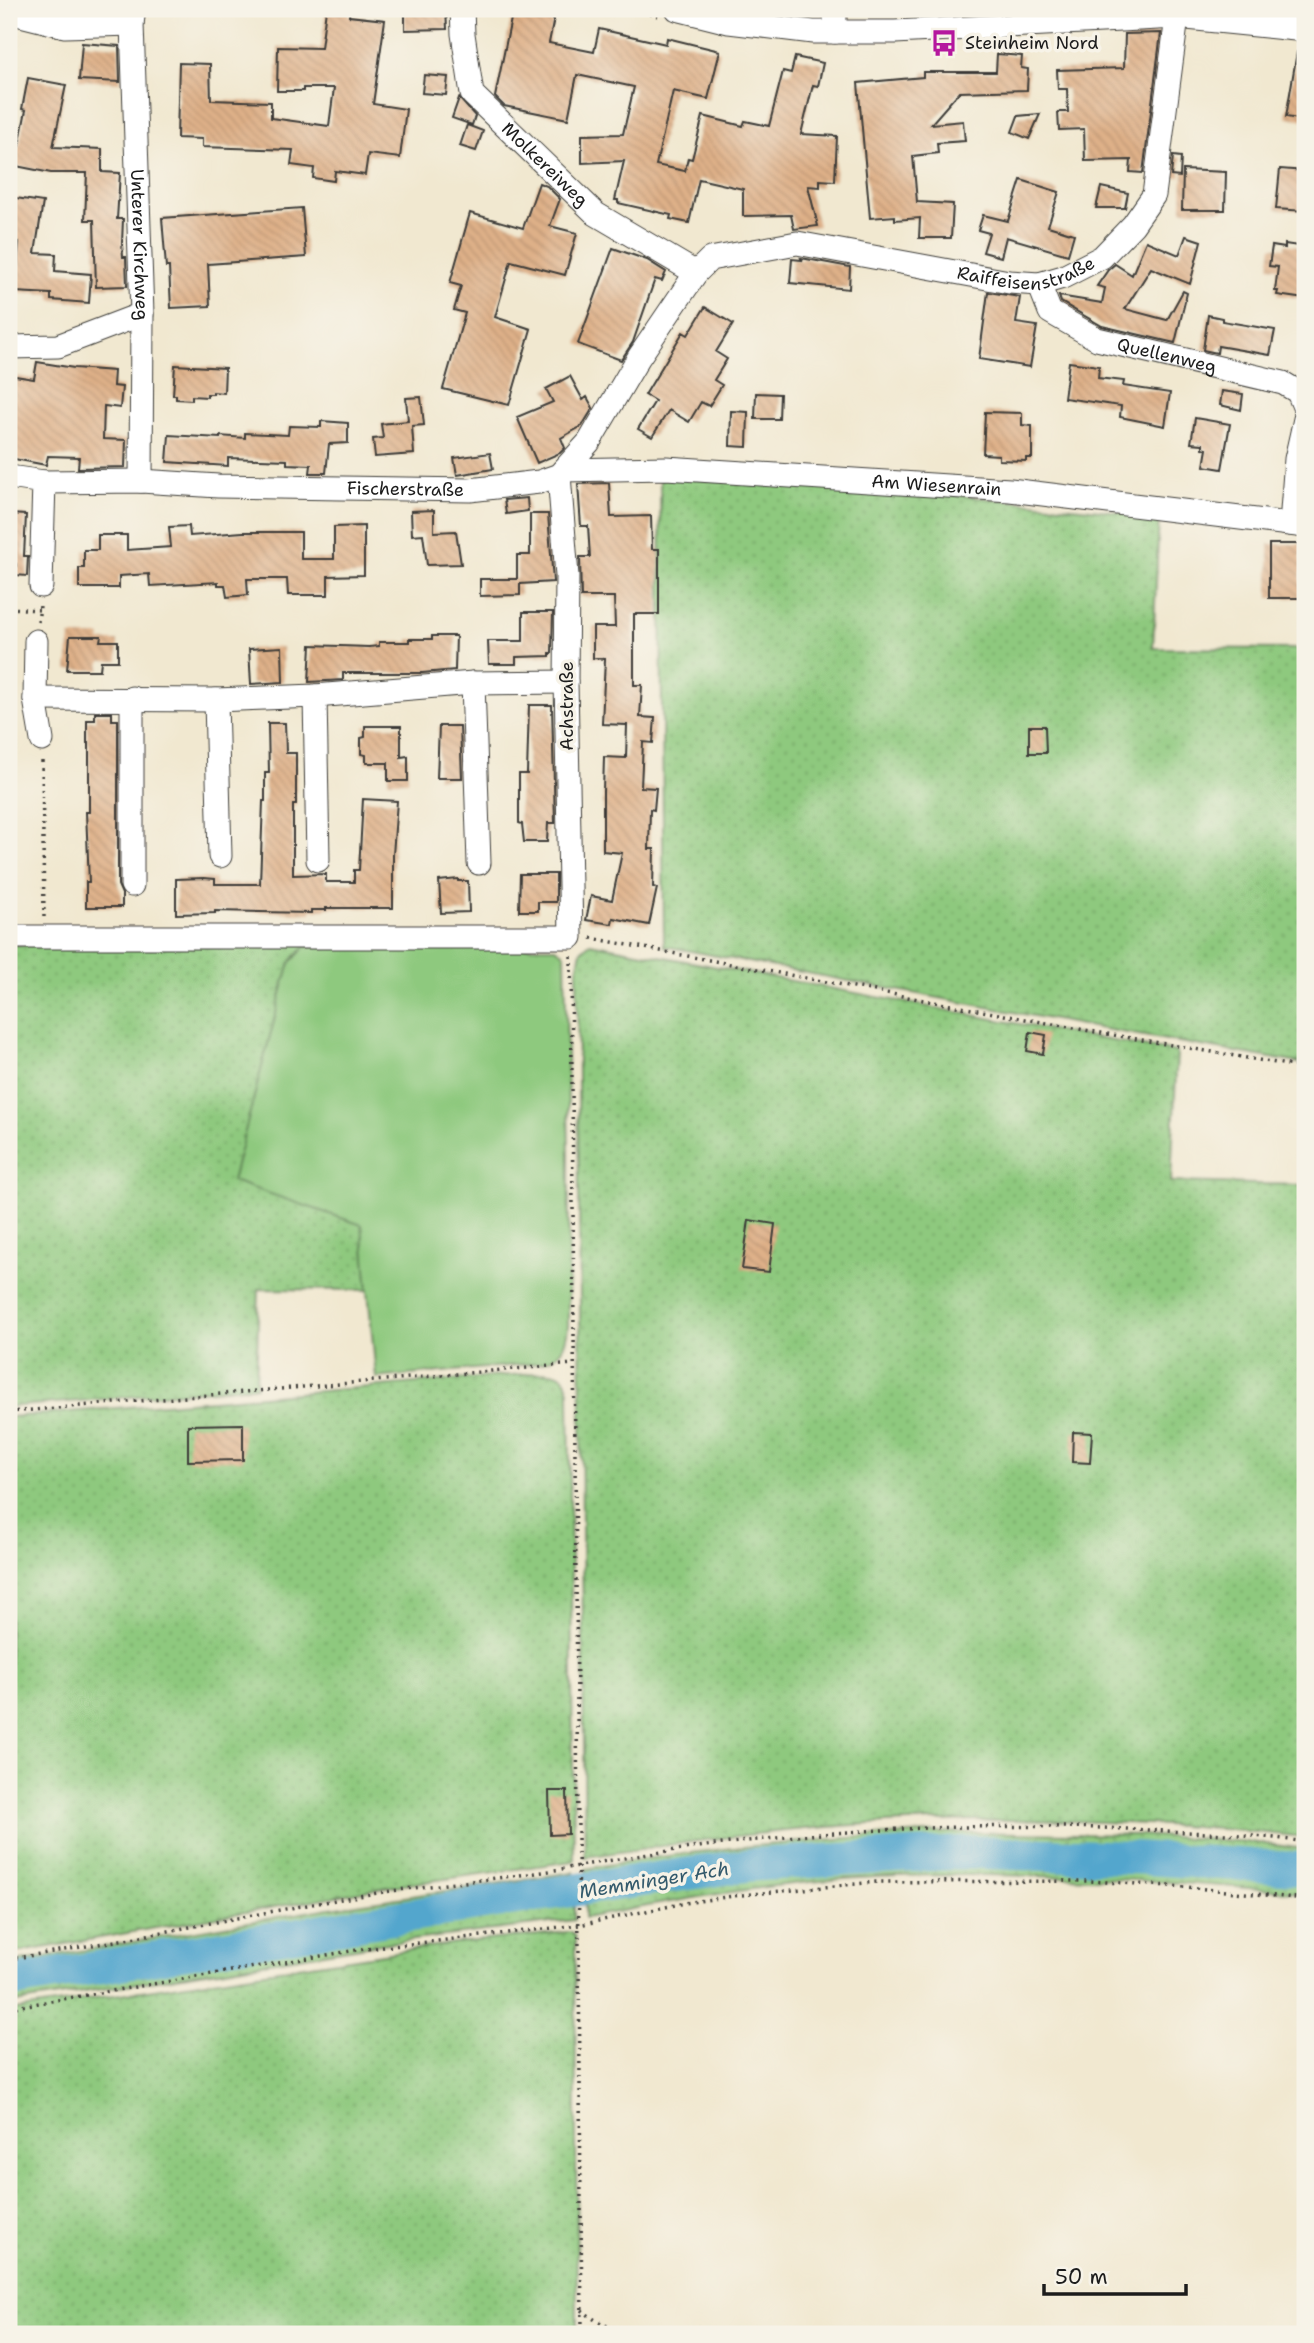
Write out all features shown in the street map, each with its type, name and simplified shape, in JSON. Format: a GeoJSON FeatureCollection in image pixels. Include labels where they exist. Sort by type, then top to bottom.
{"type":"FeatureCollection","features":[{"type":"Feature","properties":{"kind":"street","name":"Molkereiweg"},"geometry":{"type":"LineString","coordinates":[[462,9],[472,94],[596,214],[696,274]]}},
{"type":"Feature","properties":{"kind":"street"},"geometry":{"type":"LineString","coordinates":[[677,9],[730,22],[813,32],[835,20],[895,32],[1177,17],[1305,30]]}},
{"type":"Feature","properties":{"kind":"street"},"geometry":{"type":"LineString","coordinates":[[9,12],[65,26],[133,16]]}},
{"type":"Feature","properties":{"kind":"street","name":"Unterer Kirchweg"},"geometry":{"type":"LineString","coordinates":[[133,16],[142,314],[141,481]]}},
{"type":"Feature","properties":{"kind":"street","name":"Raiffeisenstraße"},"geometry":{"type":"LineString","coordinates":[[696,274],[710,259],[797,243],[1009,282],[1039,284],[1063,277],[1102,257],[1133,225],[1154,195],[1177,17]]}},
{"type":"Feature","properties":{"kind":"street"},"geometry":{"type":"LineString","coordinates":[[562,472],[589,442],[639,357],[696,274]]}},
{"type":"Feature","properties":{"kind":"street","name":"Quellenweg"},"geometry":{"type":"LineString","coordinates":[[1039,284],[1050,312],[1097,339],[1283,383],[1298,392],[1305,410]]}},
{"type":"Feature","properties":{"kind":"street"},"geometry":{"type":"LineString","coordinates":[[9,347],[58,346],[142,314]]}},
{"type":"Feature","properties":{"kind":"street"},"geometry":{"type":"LineString","coordinates":[[1298,525],[1296,459],[1305,419]]}},
{"type":"Feature","properties":{"kind":"street","name":"Am Wiesenrain"},"geometry":{"type":"LineString","coordinates":[[562,472],[666,468],[1010,490],[1298,525]]}},
{"type":"Feature","properties":{"kind":"street","name":"Fischerstraße"},"geometry":{"type":"LineString","coordinates":[[9,477],[44,482],[141,481],[218,486],[470,490],[539,482],[562,472]]}},
{"type":"Feature","properties":{"kind":"street","name":"Achstraße"},"geometry":{"type":"LineString","coordinates":[[562,472],[567,576],[566,682],[571,937]]}},
{"type":"Feature","properties":{"kind":"street"},"geometry":{"type":"LineString","coordinates":[[41,586],[44,482]]}},
{"type":"Feature","properties":{"kind":"street"},"geometry":{"type":"LineString","coordinates":[[36,641],[35,699],[42,740]]}},
{"type":"Feature","properties":{"kind":"street"},"geometry":{"type":"LineString","coordinates":[[35,699],[216,700],[315,696],[473,683],[566,682]]}},
{"type":"Feature","properties":{"kind":"street"},"geometry":{"type":"LineString","coordinates":[[473,683],[480,863]]}},
{"type":"Feature","properties":{"kind":"street"},"geometry":{"type":"LineString","coordinates":[[315,696],[318,860]]}},
{"type":"Feature","properties":{"kind":"street"},"geometry":{"type":"LineString","coordinates":[[132,698],[132,885]]}},
{"type":"Feature","properties":{"kind":"street"},"geometry":{"type":"LineString","coordinates":[[216,700],[220,856]]}},
{"type":"Feature","properties":{"kind":"street"},"geometry":{"type":"LineString","coordinates":[[9,937],[571,937]]}},
{"type":"Feature","properties":{"kind":"path"},"geometry":{"type":"LineString","coordinates":[[36,641],[41,586]]}},
{"type":"Feature","properties":{"kind":"path"},"geometry":{"type":"LineString","coordinates":[[9,608],[39,610]]}},
{"type":"Feature","properties":{"kind":"path"},"geometry":{"type":"LineString","coordinates":[[42,740],[44,937]]}},
{"type":"Feature","properties":{"kind":"path"},"geometry":{"type":"LineString","coordinates":[[582,2334],[571,937],[592,937],[1305,1068]]}},
{"type":"Feature","properties":{"kind":"path"},"geometry":{"type":"LineString","coordinates":[[9,1412],[574,1364]]}},
{"type":"Feature","properties":{"kind":"path"},"geometry":{"type":"LineString","coordinates":[[9,1959],[118,1942],[377,1894],[580,1866],[625,1856],[768,1839],[954,1826],[1113,1829],[1236,1835],[1305,1842]]}},
{"type":"Feature","properties":{"kind":"path"},"geometry":{"type":"LineString","coordinates":[[9,2008],[357,1950],[579,1924],[708,1900],[876,1882],[1090,1881],[1305,1899]]}},
{"type":"Feature","properties":{"kind":"path"},"geometry":{"type":"LineString","coordinates":[[582,2310],[595,2322],[608,2328],[637,2334]]}},
{"type":"Feature","properties":{"kind":"green space"},"geometry":{"type":"Polygon","coordinates":[[[660,477],[885,488],[1159,516],[1153,648],[1305,649],[1305,1064],[1092,1027],[664,946],[660,477]]]}},
{"type":"Feature","properties":{"kind":"green space"},"geometry":{"type":"Polygon","coordinates":[[[315,942],[296,955],[290,963],[272,1032],[363,1225],[368,1290],[259,1289],[256,1386],[9,1407],[9,945],[315,942]]]}},
{"type":"Feature","properties":{"kind":"green space"},"geometry":{"type":"Polygon","coordinates":[[[590,943],[1177,1052],[1171,1182],[1305,1185],[1305,1837],[1080,1821],[967,1820],[787,1831],[585,1857],[577,970],[581,951],[590,943]]]}},
{"type":"Feature","properties":{"kind":"green space"},"geometry":{"type":"Polygon","coordinates":[[[305,947],[556,947],[565,954],[569,1156],[568,1326],[566,1340],[557,1355],[539,1363],[376,1378],[362,1225],[232,1181],[290,963],[305,947]]]}},
{"type":"Feature","properties":{"kind":"green space"},"geometry":{"type":"Polygon","coordinates":[[[548,1372],[562,1377],[569,1391],[574,1861],[387,1887],[9,1954],[9,1417],[548,1372]]]}},
{"type":"Feature","properties":{"kind":"green space"},"geometry":{"type":"Polygon","coordinates":[[[957,1832],[1142,1835],[1250,1842],[1305,1849],[1305,1893],[1090,1878],[929,1875],[802,1883],[729,1892],[585,1918],[586,1869],[737,1848],[872,1836],[957,1832]]]}},
{"type":"Feature","properties":{"kind":"green space"},"geometry":{"type":"Polygon","coordinates":[[[574,1872],[574,1920],[373,1945],[9,2004],[9,1963],[330,1908],[574,1872]]]}},
{"type":"Feature","properties":{"kind":"green space"},"geometry":{"type":"Polygon","coordinates":[[[571,1932],[575,1937],[577,2334],[9,2334],[9,2011],[455,1943],[571,1932]]]}},
{"type":"Feature","properties":{"kind":"building"},"geometry":{"type":"Polygon","coordinates":[[[326,9],[350,9],[349,16],[385,20],[373,104],[406,109],[400,158],[368,154],[365,175],[335,171],[334,181],[313,178],[314,168],[291,165],[293,150],[202,147],[202,139],[177,138],[179,63],[210,64],[211,100],[271,102],[271,118],[329,126],[334,88],[277,91],[278,47],[321,48],[326,9]]]}},
{"type":"Feature","properties":{"kind":"building"},"geometry":{"type":"Polygon","coordinates":[[[405,9],[446,9],[447,29],[405,30],[405,9]]]}},
{"type":"Feature","properties":{"kind":"building"},"geometry":{"type":"Polygon","coordinates":[[[513,9],[554,18],[549,43],[594,52],[599,29],[666,44],[667,38],[720,51],[708,99],[673,91],[656,165],[685,171],[688,158],[692,159],[703,116],[743,126],[745,121],[769,126],[783,71],[791,73],[795,57],[823,63],[818,86],[813,85],[801,134],[837,136],[835,181],[820,180],[820,187],[808,186],[818,226],[794,229],[791,215],[743,216],[743,189],[699,179],[689,223],[670,219],[671,215],[618,203],[618,200],[615,200],[624,161],[582,163],[582,135],[623,134],[634,87],[577,75],[568,119],[504,106],[495,97],[513,9]]]}},
{"type":"Feature","properties":{"kind":"building"},"geometry":{"type":"Polygon","coordinates":[[[1161,33],[1143,173],[1130,172],[1131,160],[1085,161],[1084,129],[1059,130],[1058,112],[1068,112],[1067,89],[1058,89],[1057,70],[1124,68],[1125,34],[1161,33]]]}},
{"type":"Feature","properties":{"kind":"building"},"geometry":{"type":"Polygon","coordinates":[[[82,43],[119,46],[120,82],[79,80],[82,43]]]}},
{"type":"Feature","properties":{"kind":"building"},"geometry":{"type":"Polygon","coordinates":[[[1297,52],[1305,52],[1305,120],[1286,117],[1297,52]]]}},
{"type":"Feature","properties":{"kind":"building"},"geometry":{"type":"Polygon","coordinates":[[[997,54],[1022,56],[1021,68],[1028,69],[1027,90],[959,92],[931,124],[963,121],[965,141],[937,143],[938,153],[913,156],[917,202],[953,204],[951,238],[919,238],[920,218],[870,218],[858,83],[923,77],[923,72],[996,72],[997,54]]]}},
{"type":"Feature","properties":{"kind":"building"},"geometry":{"type":"Polygon","coordinates":[[[424,75],[448,77],[446,95],[422,93],[424,75]]]}},
{"type":"Feature","properties":{"kind":"building"},"geometry":{"type":"Polygon","coordinates":[[[28,78],[66,85],[53,147],[102,149],[102,172],[120,173],[117,219],[123,219],[122,243],[123,257],[126,257],[127,286],[96,287],[94,220],[85,220],[87,173],[51,173],[11,165],[15,146],[19,146],[26,110],[22,109],[28,78]]]}},
{"type":"Feature","properties":{"kind":"building"},"geometry":{"type":"Polygon","coordinates":[[[459,98],[475,116],[472,125],[452,118],[459,98]]]}},
{"type":"Feature","properties":{"kind":"building"},"geometry":{"type":"Polygon","coordinates":[[[1040,114],[1029,139],[1012,132],[1018,116],[1040,114]]]}},
{"type":"Feature","properties":{"kind":"building"},"geometry":{"type":"Polygon","coordinates":[[[467,125],[483,131],[476,151],[460,146],[467,125]]]}},
{"type":"Feature","properties":{"kind":"building"},"geometry":{"type":"Polygon","coordinates":[[[1173,156],[1181,157],[1180,177],[1171,176],[1173,156]]]}},
{"type":"Feature","properties":{"kind":"building"},"geometry":{"type":"Polygon","coordinates":[[[1280,169],[1305,171],[1305,211],[1276,209],[1280,169]]]}},
{"type":"Feature","properties":{"kind":"building"},"geometry":{"type":"Polygon","coordinates":[[[1183,170],[1226,172],[1225,210],[1182,210],[1183,170]]]}},
{"type":"Feature","properties":{"kind":"building"},"geometry":{"type":"Polygon","coordinates":[[[1021,180],[1059,192],[1048,226],[1074,234],[1068,255],[1006,237],[1001,257],[983,252],[989,233],[978,230],[983,215],[1008,221],[1021,180]]]}},
{"type":"Feature","properties":{"kind":"building"},"geometry":{"type":"Polygon","coordinates":[[[539,183],[547,186],[560,199],[550,226],[577,233],[565,275],[511,261],[495,317],[531,329],[509,405],[443,389],[465,313],[454,310],[461,286],[450,283],[470,213],[523,228],[539,183]]]}},
{"type":"Feature","properties":{"kind":"building"},"geometry":{"type":"Polygon","coordinates":[[[1101,187],[1128,193],[1125,208],[1096,208],[1101,187]]]}},
{"type":"Feature","properties":{"kind":"building"},"geometry":{"type":"Polygon","coordinates":[[[9,197],[43,202],[35,253],[56,254],[55,271],[91,274],[89,303],[51,300],[51,294],[15,292],[19,242],[9,240],[9,197]]]}},
{"type":"Feature","properties":{"kind":"building"},"geometry":{"type":"Polygon","coordinates":[[[302,208],[306,257],[208,264],[210,306],[171,308],[162,218],[302,208]]]}},
{"type":"Feature","properties":{"kind":"building"},"geometry":{"type":"Polygon","coordinates":[[[1186,236],[1201,241],[1190,284],[1151,268],[1125,309],[1167,320],[1183,291],[1187,293],[1175,343],[1102,326],[1061,302],[1059,296],[1102,303],[1105,288],[1097,286],[1115,264],[1132,275],[1146,241],[1179,255],[1186,236]]]}},
{"type":"Feature","properties":{"kind":"building"},"geometry":{"type":"Polygon","coordinates":[[[1285,244],[1305,247],[1305,299],[1277,295],[1278,291],[1275,291],[1278,267],[1269,266],[1272,246],[1285,248],[1285,244]]]}},
{"type":"Feature","properties":{"kind":"building"},"geometry":{"type":"Polygon","coordinates":[[[613,248],[647,260],[666,272],[662,281],[655,279],[633,342],[621,360],[578,344],[613,248]]]}},
{"type":"Feature","properties":{"kind":"building"},"geometry":{"type":"Polygon","coordinates":[[[801,258],[850,267],[849,289],[790,283],[792,259],[802,260],[801,258]]]}},
{"type":"Feature","properties":{"kind":"building"},"geometry":{"type":"Polygon","coordinates":[[[988,292],[1020,297],[1016,323],[1037,326],[1030,367],[979,359],[988,292]]]}},
{"type":"Feature","properties":{"kind":"building"},"geometry":{"type":"Polygon","coordinates":[[[705,307],[733,324],[716,352],[727,359],[714,380],[722,385],[709,406],[701,402],[689,422],[669,410],[652,437],[638,429],[655,401],[645,395],[683,332],[688,335],[705,307]]]}},
{"type":"Feature","properties":{"kind":"building"},"geometry":{"type":"Polygon","coordinates":[[[1208,315],[1222,318],[1222,321],[1275,330],[1270,355],[1218,346],[1217,353],[1203,350],[1208,315]]]}},
{"type":"Feature","properties":{"kind":"building"},"geometry":{"type":"Polygon","coordinates":[[[37,362],[114,371],[113,386],[122,387],[120,408],[104,406],[103,439],[126,440],[125,467],[78,468],[79,457],[48,456],[46,465],[9,458],[14,419],[9,418],[9,375],[34,379],[37,362]]]}},
{"type":"Feature","properties":{"kind":"building"},"geometry":{"type":"Polygon","coordinates":[[[1069,362],[1099,366],[1098,378],[1124,381],[1123,386],[1170,393],[1165,426],[1120,417],[1121,406],[1064,398],[1069,362]]]}},
{"type":"Feature","properties":{"kind":"building"},"geometry":{"type":"Polygon","coordinates":[[[175,365],[225,368],[224,393],[213,392],[207,394],[207,397],[192,396],[192,400],[176,399],[176,395],[173,395],[175,365]]]}},
{"type":"Feature","properties":{"kind":"building"},"geometry":{"type":"Polygon","coordinates":[[[570,376],[583,400],[587,397],[593,408],[582,426],[561,438],[565,448],[560,453],[537,463],[517,417],[553,402],[546,389],[570,376]]]}},
{"type":"Feature","properties":{"kind":"building"},"geometry":{"type":"Polygon","coordinates":[[[1222,391],[1243,394],[1241,410],[1220,405],[1222,391]]]}},
{"type":"Feature","properties":{"kind":"building"},"geometry":{"type":"Polygon","coordinates":[[[756,393],[780,394],[779,419],[755,419],[756,393]]]}},
{"type":"Feature","properties":{"kind":"building"},"geometry":{"type":"Polygon","coordinates":[[[421,397],[424,425],[412,426],[414,454],[375,457],[373,439],[383,438],[381,424],[408,421],[406,398],[421,397]]]}},
{"type":"Feature","properties":{"kind":"building"},"geometry":{"type":"Polygon","coordinates":[[[731,411],[748,412],[747,447],[730,446],[731,411]]]}},
{"type":"Feature","properties":{"kind":"building"},"geometry":{"type":"Polygon","coordinates":[[[985,412],[1022,413],[1022,425],[1032,426],[1032,458],[1026,458],[1026,461],[999,460],[999,455],[983,454],[985,412]]]}},
{"type":"Feature","properties":{"kind":"building"},"geometry":{"type":"Polygon","coordinates":[[[1195,418],[1230,424],[1222,469],[1204,466],[1207,449],[1203,448],[1203,444],[1191,443],[1195,418]]]}},
{"type":"Feature","properties":{"kind":"building"},"geometry":{"type":"Polygon","coordinates":[[[321,421],[348,423],[348,443],[329,444],[326,473],[310,473],[311,465],[287,464],[287,460],[228,458],[228,466],[167,462],[169,435],[245,438],[245,433],[288,435],[289,426],[321,427],[321,421]]]}},
{"type":"Feature","properties":{"kind":"building"},"geometry":{"type":"Polygon","coordinates":[[[490,453],[493,469],[457,475],[454,458],[490,453]]]}},
{"type":"Feature","properties":{"kind":"building"},"geometry":{"type":"Polygon","coordinates":[[[609,483],[611,517],[651,516],[652,549],[659,549],[659,614],[634,614],[634,685],[642,685],[640,717],[655,718],[653,743],[643,742],[641,787],[656,788],[654,810],[650,809],[649,849],[654,849],[653,887],[657,888],[649,925],[613,918],[612,924],[586,920],[591,896],[612,900],[622,853],[603,851],[604,757],[626,758],[627,725],[602,724],[605,659],[593,658],[593,627],[615,627],[614,597],[581,597],[580,557],[590,557],[588,526],[581,526],[578,484],[609,483]]]}},
{"type":"Feature","properties":{"kind":"building"},"geometry":{"type":"Polygon","coordinates":[[[527,498],[528,511],[506,514],[504,500],[527,498]]]}},
{"type":"Feature","properties":{"kind":"building"},"geometry":{"type":"Polygon","coordinates":[[[434,510],[434,532],[456,531],[461,564],[427,565],[423,534],[412,535],[411,511],[434,510]]]}},
{"type":"Feature","properties":{"kind":"building"},"geometry":{"type":"Polygon","coordinates":[[[9,514],[26,515],[24,556],[28,556],[27,576],[16,575],[16,564],[9,563],[9,514]]]}},
{"type":"Feature","properties":{"kind":"building"},"geometry":{"type":"Polygon","coordinates":[[[530,514],[548,514],[553,582],[520,584],[520,595],[480,596],[480,579],[517,579],[517,555],[530,555],[530,514]]]}},
{"type":"Feature","properties":{"kind":"building"},"geometry":{"type":"Polygon","coordinates":[[[189,526],[190,536],[301,532],[301,559],[334,559],[334,527],[364,526],[364,575],[328,576],[328,595],[288,595],[287,579],[247,579],[248,595],[227,597],[225,585],[218,585],[218,582],[150,586],[149,574],[119,576],[119,588],[79,588],[79,568],[84,568],[84,550],[98,550],[98,535],[127,535],[127,550],[171,547],[169,527],[189,526]]]}},
{"type":"Feature","properties":{"kind":"building"},"geometry":{"type":"Polygon","coordinates":[[[1269,544],[1301,544],[1301,598],[1269,598],[1269,544]]]}},
{"type":"Feature","properties":{"kind":"building"},"geometry":{"type":"Polygon","coordinates":[[[523,612],[553,612],[552,653],[550,656],[516,657],[516,664],[489,664],[488,641],[523,641],[523,612]]]}},
{"type":"Feature","properties":{"kind":"building"},"geometry":{"type":"Polygon","coordinates":[[[70,636],[101,636],[100,641],[118,641],[118,661],[101,661],[100,670],[67,670],[70,636]]]}},
{"type":"Feature","properties":{"kind":"building"},"geometry":{"type":"Polygon","coordinates":[[[432,636],[456,636],[455,670],[422,673],[343,673],[343,680],[309,682],[311,645],[369,647],[379,646],[379,642],[409,642],[409,639],[432,639],[432,636]]]}},
{"type":"Feature","properties":{"kind":"building"},"geometry":{"type":"Polygon","coordinates":[[[282,647],[283,682],[251,684],[249,649],[282,647]]]}},
{"type":"Feature","properties":{"kind":"building"},"geometry":{"type":"Polygon","coordinates":[[[529,705],[552,705],[555,823],[548,823],[547,842],[524,842],[522,824],[519,823],[519,774],[527,774],[529,705]]]}},
{"type":"Feature","properties":{"kind":"building"},"geometry":{"type":"Polygon","coordinates":[[[95,713],[112,713],[112,720],[118,720],[118,885],[122,894],[122,907],[86,907],[86,882],[89,882],[86,812],[89,812],[87,720],[95,720],[95,713]]]}},
{"type":"Feature","properties":{"kind":"building"},"geometry":{"type":"Polygon","coordinates":[[[268,723],[285,723],[286,753],[296,753],[293,875],[326,874],[326,882],[354,882],[354,870],[359,870],[363,799],[397,801],[393,908],[326,908],[311,910],[311,913],[215,911],[176,914],[176,879],[215,879],[215,884],[260,884],[265,773],[269,773],[268,723]]]}},
{"type":"Feature","properties":{"kind":"building"},"geometry":{"type":"Polygon","coordinates":[[[365,726],[401,726],[401,757],[408,756],[408,781],[388,781],[388,763],[366,763],[366,755],[361,754],[361,738],[365,737],[365,726]]]}},
{"type":"Feature","properties":{"kind":"building"},"geometry":{"type":"Polygon","coordinates":[[[439,726],[460,726],[462,778],[437,778],[439,726]]]}},
{"type":"Feature","properties":{"kind":"building"},"geometry":{"type":"Polygon","coordinates":[[[1029,726],[1045,726],[1046,753],[1029,753],[1029,726]]]}},
{"type":"Feature","properties":{"kind":"building"},"geometry":{"type":"Polygon","coordinates":[[[520,874],[556,874],[556,902],[538,902],[538,911],[519,911],[520,874]]]}},
{"type":"Feature","properties":{"kind":"building"},"geometry":{"type":"Polygon","coordinates":[[[439,881],[468,881],[469,912],[441,913],[439,881]]]}},
{"type":"Feature","properties":{"kind":"building"},"geometry":{"type":"Polygon","coordinates":[[[1030,1032],[1046,1035],[1043,1054],[1027,1051],[1030,1032]]]}},
{"type":"Feature","properties":{"kind":"building"},"geometry":{"type":"Polygon","coordinates":[[[749,1220],[775,1224],[769,1272],[742,1269],[749,1220]]]}},
{"type":"Feature","properties":{"kind":"building"},"geometry":{"type":"Polygon","coordinates":[[[243,1424],[243,1460],[188,1461],[188,1425],[243,1424]]]}},
{"type":"Feature","properties":{"kind":"building"},"geometry":{"type":"Polygon","coordinates":[[[1073,1432],[1092,1433],[1090,1463],[1072,1462],[1073,1432]]]}},
{"type":"Feature","properties":{"kind":"building"},"geometry":{"type":"Polygon","coordinates":[[[549,1791],[567,1791],[568,1834],[550,1835],[549,1791]]]}},
{"type":"Feature","properties":{"kind":"waterway","name":"Memminger Ach"},"geometry":{"type":"LineString","coordinates":[[9,1982],[492,1902],[749,1865],[973,1852],[1141,1858],[1305,1869]]}},
{"type":"Feature","properties":{"kind":"place","name":"Steinheim Nord"},"geometry":{"type":"Point","coordinates":[944,43]}}]}
